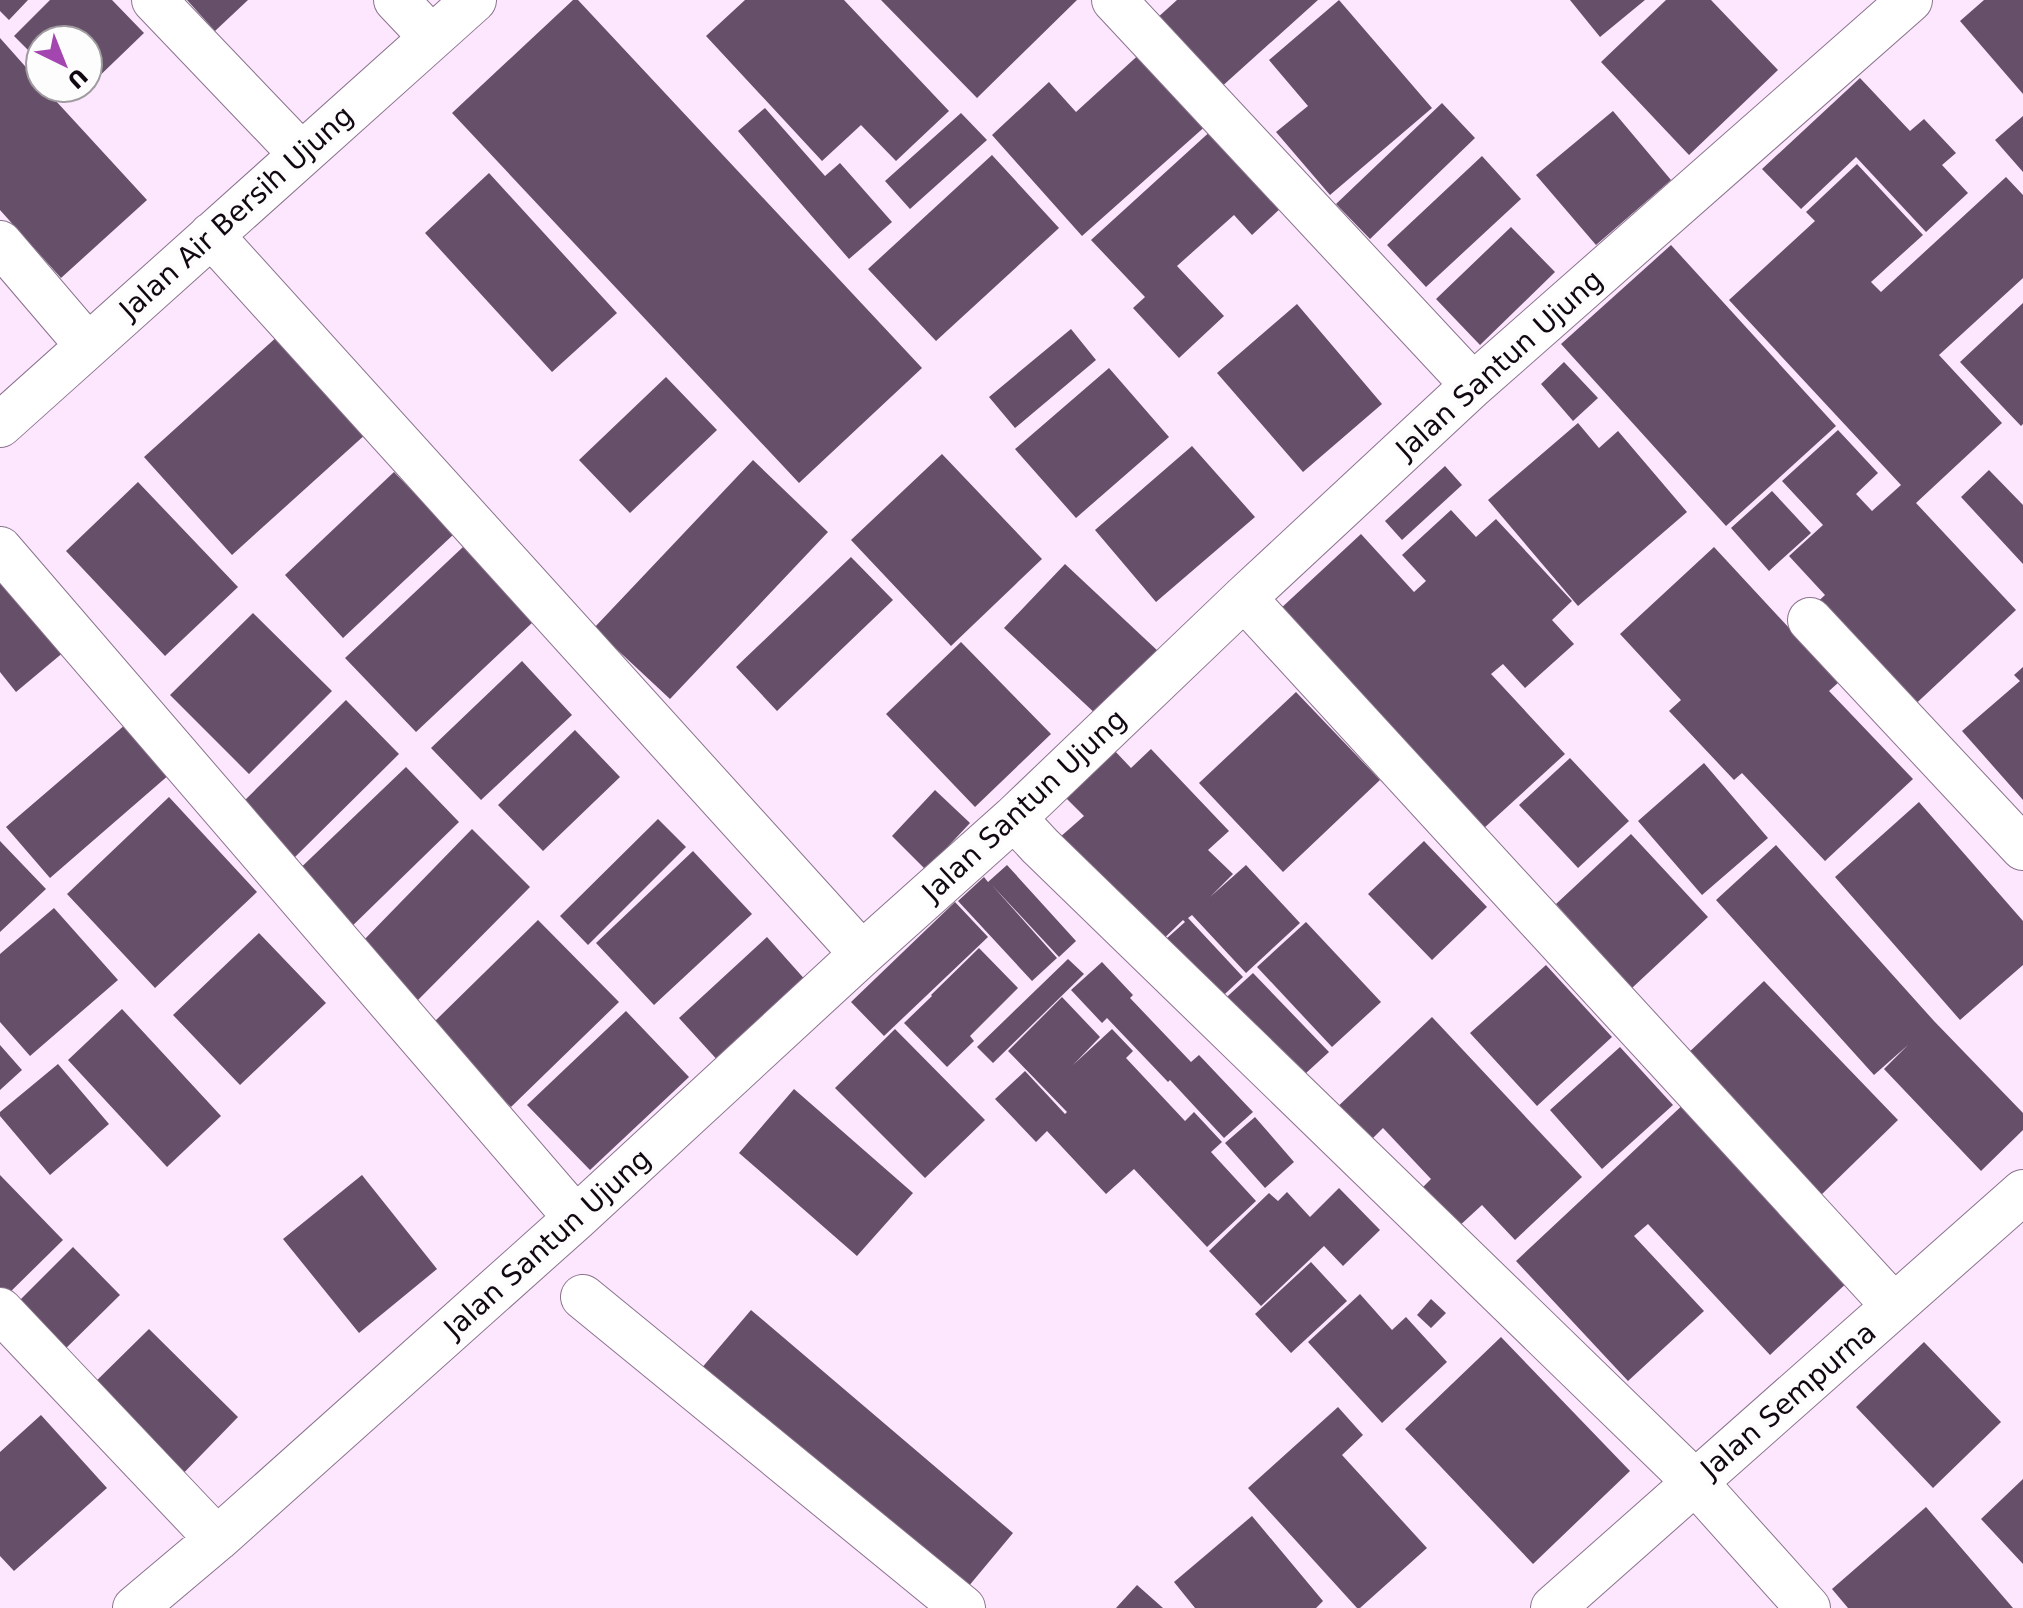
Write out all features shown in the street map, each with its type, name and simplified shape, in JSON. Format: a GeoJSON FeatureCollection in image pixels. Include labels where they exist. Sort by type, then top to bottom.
{"type":"FeatureCollection","features":[{"type":"Feature","properties":{"kind":"street"},"geometry":{"type":"LineString","coordinates":[[154,0],[301,154]]}},
{"type":"Feature","properties":{"kind":"street"},"geometry":{"type":"LineString","coordinates":[[396,0],[431,37]]}},
{"type":"Feature","properties":{"kind":"street","name":"Jalan Air Bersih Ujung"},"geometry":{"type":"LineString","coordinates":[[0,425],[474,0]]}},
{"type":"Feature","properties":{"kind":"street"},"geometry":{"type":"LineString","coordinates":[[1114,0],[1473,385]]}},
{"type":"Feature","properties":{"kind":"street","name":"Jalan Santun Ujung"},"geometry":{"type":"LineString","coordinates":[[135,1608],[217,1539],[576,1218],[1014,818],[1473,385],[1910,0]]}},
{"type":"Feature","properties":{"kind":"street"},"geometry":{"type":"LineString","coordinates":[[211,235],[862,954]]}},
{"type":"Feature","properties":{"kind":"street"},"geometry":{"type":"LineString","coordinates":[[0,243],[88,346]]}},
{"type":"Feature","properties":{"kind":"street"},"geometry":{"type":"LineString","coordinates":[[0,549],[576,1218]]}},
{"type":"Feature","properties":{"kind":"street"},"geometry":{"type":"LineString","coordinates":[[1244,598],[1894,1306]]}},
{"type":"Feature","properties":{"kind":"street"},"geometry":{"type":"LineString","coordinates":[[1810,620],[2023,848]]}},
{"type":"Feature","properties":{"kind":"street"},"geometry":{"type":"LineString","coordinates":[[1014,818],[1695,1482],[1808,1608]]}},
{"type":"Feature","properties":{"kind":"street","name":"Jalan Sempurna"},"geometry":{"type":"LineString","coordinates":[[1553,1608],[2023,1192]]}},
{"type":"Feature","properties":{"kind":"street"},"geometry":{"type":"LineString","coordinates":[[583,1297],[963,1608]]}},
{"type":"Feature","properties":{"kind":"street"},"geometry":{"type":"LineString","coordinates":[[0,1310],[217,1539]]}},
{"type":"Feature","properties":{"kind":"building"},"geometry":{"type":"Polygon","coordinates":[[[0,0],[28,0],[9,20],[0,11],[0,0]]]}},
{"type":"Feature","properties":{"kind":"building"},"geometry":{"type":"Polygon","coordinates":[[[50,0],[112,0],[144,33],[104,72],[104,24],[26,24],[50,0]]]}},
{"type":"Feature","properties":{"kind":"building"},"geometry":{"type":"Polygon","coordinates":[[[187,0],[248,0],[215,31],[187,0]]]}},
{"type":"Feature","properties":{"kind":"building"},"geometry":{"type":"Polygon","coordinates":[[[573,0],[578,0],[922,368],[799,483],[452,113],[573,0]]]}},
{"type":"Feature","properties":{"kind":"building"},"geometry":{"type":"Polygon","coordinates":[[[745,0],[844,0],[949,111],[896,161],[861,125],[822,161],[706,36],[745,0]]]}},
{"type":"Feature","properties":{"kind":"building"},"geometry":{"type":"Polygon","coordinates":[[[881,0],[1077,0],[977,98],[881,0]]]}},
{"type":"Feature","properties":{"kind":"building"},"geometry":{"type":"Polygon","coordinates":[[[1177,0],[1318,0],[1219,89],[1156,19],[1177,0]]]}},
{"type":"Feature","properties":{"kind":"building"},"geometry":{"type":"Polygon","coordinates":[[[1339,0],[1432,108],[1330,195],[1276,132],[1308,106],[1269,60],[1339,0]]]}},
{"type":"Feature","properties":{"kind":"building"},"geometry":{"type":"Polygon","coordinates":[[[1570,0],[1645,0],[1600,37],[1570,0]]]}},
{"type":"Feature","properties":{"kind":"building"},"geometry":{"type":"Polygon","coordinates":[[[1666,0],[1711,0],[1778,70],[1689,155],[1601,62],[1666,0]]]}},
{"type":"Feature","properties":{"kind":"building"},"geometry":{"type":"Polygon","coordinates":[[[1984,0],[2023,0],[2023,94],[1960,21],[1984,0]]]}},
{"type":"Feature","properties":{"kind":"building"},"geometry":{"type":"Polygon","coordinates":[[[24,26],[24,46],[14,36],[24,26]]]}},
{"type":"Feature","properties":{"kind":"building"},"geometry":{"type":"Polygon","coordinates":[[[0,38],[24,65],[24,104],[59,104],[147,200],[61,278],[0,210],[0,38]]]}},
{"type":"Feature","properties":{"kind":"building"},"geometry":{"type":"Polygon","coordinates":[[[1144,50],[1209,123],[1082,236],[992,135],[1049,82],[1076,112],[1144,50]]]}},
{"type":"Feature","properties":{"kind":"building"},"geometry":{"type":"Polygon","coordinates":[[[1860,78],[1910,131],[1924,119],[1956,153],[1942,165],[1968,193],[1926,232],[1856,157],[1801,209],[1762,169],[1860,78]]]}},
{"type":"Feature","properties":{"kind":"building"},"geometry":{"type":"Polygon","coordinates":[[[1442,103],[1475,138],[1370,239],[1336,204],[1442,103]]]}},
{"type":"Feature","properties":{"kind":"building"},"geometry":{"type":"Polygon","coordinates":[[[765,108],[825,176],[840,163],[892,222],[849,259],[738,131],[765,108]]]}},
{"type":"Feature","properties":{"kind":"building"},"geometry":{"type":"Polygon","coordinates":[[[1613,111],[1671,180],[1596,245],[1536,175],[1613,111]]]}},
{"type":"Feature","properties":{"kind":"building"},"geometry":{"type":"Polygon","coordinates":[[[961,113],[987,140],[910,209],[885,181],[961,113]]]}},
{"type":"Feature","properties":{"kind":"building"},"geometry":{"type":"Polygon","coordinates":[[[2023,116],[2023,172],[1995,140],[2023,116]]]}},
{"type":"Feature","properties":{"kind":"building"},"geometry":{"type":"Polygon","coordinates":[[[1214,128],[1284,205],[1252,235],[1234,215],[1177,266],[1224,316],[1179,358],[1133,308],[1145,297],[1091,240],[1214,128]]]}},
{"type":"Feature","properties":{"kind":"building"},"geometry":{"type":"Polygon","coordinates":[[[992,155],[1059,228],[936,341],[868,269],[992,155]]]}},
{"type":"Feature","properties":{"kind":"building"},"geometry":{"type":"Polygon","coordinates":[[[1482,156],[1521,199],[1426,287],[1387,245],[1482,156]]]}},
{"type":"Feature","properties":{"kind":"building"},"geometry":{"type":"Polygon","coordinates":[[[1857,164],[1923,235],[1871,282],[1881,292],[2006,177],[2023,195],[2023,278],[1939,355],[2002,423],[1916,503],[2016,610],[1907,712],[1810,609],[1825,595],[1789,556],[1823,525],[1782,481],[1838,430],[1878,473],[1856,494],[1872,511],[1901,485],[1729,300],[1815,221],[1806,212],[1857,164]]]}},
{"type":"Feature","properties":{"kind":"building"},"geometry":{"type":"Polygon","coordinates":[[[489,173],[617,313],[552,372],[425,233],[489,173]]]}},
{"type":"Feature","properties":{"kind":"building"},"geometry":{"type":"Polygon","coordinates":[[[1511,227],[1555,272],[1480,345],[1436,299],[1511,227]]]}},
{"type":"Feature","properties":{"kind":"building"},"geometry":{"type":"Polygon","coordinates":[[[1671,245],[1836,426],[1726,526],[1561,344],[1671,245]]]}},
{"type":"Feature","properties":{"kind":"building"},"geometry":{"type":"Polygon","coordinates":[[[2023,303],[2023,424],[2021,426],[1960,362],[2023,303]]]}},
{"type":"Feature","properties":{"kind":"building"},"geometry":{"type":"Polygon","coordinates":[[[1297,304],[1382,404],[1303,472],[1217,373],[1297,304]]]}},
{"type":"Feature","properties":{"kind":"building"},"geometry":{"type":"Polygon","coordinates":[[[1071,329],[1096,360],[1015,428],[989,397],[1071,329]]]}},
{"type":"Feature","properties":{"kind":"building"},"geometry":{"type":"Polygon","coordinates":[[[279,335],[367,433],[232,555],[144,457],[279,335]]]}},
{"type":"Feature","properties":{"kind":"building"},"geometry":{"type":"Polygon","coordinates":[[[1564,362],[1598,398],[1573,421],[1541,384],[1564,362]]]}},
{"type":"Feature","properties":{"kind":"building"},"geometry":{"type":"Polygon","coordinates":[[[1109,368],[1169,437],[1076,518],[1015,449],[1109,368]]]}},
{"type":"Feature","properties":{"kind":"building"},"geometry":{"type":"Polygon","coordinates":[[[666,377],[717,430],[630,513],[579,460],[666,377]]]}},
{"type":"Feature","properties":{"kind":"building"},"geometry":{"type":"Polygon","coordinates":[[[1578,423],[1599,448],[1618,431],[1687,512],[1578,606],[1488,500],[1578,423]]]}},
{"type":"Feature","properties":{"kind":"building"},"geometry":{"type":"Polygon","coordinates":[[[1192,446],[1255,517],[1156,602],[1095,530],[1192,446]]]}},
{"type":"Feature","properties":{"kind":"building"},"geometry":{"type":"Polygon","coordinates":[[[942,454],[1042,559],[951,646],[851,540],[942,454]]]}},
{"type":"Feature","properties":{"kind":"building"},"geometry":{"type":"Polygon","coordinates":[[[753,460],[828,532],[670,699],[594,628],[753,460]]]}},
{"type":"Feature","properties":{"kind":"building"},"geometry":{"type":"Polygon","coordinates":[[[1445,466],[1462,485],[1402,540],[1385,521],[1445,466]]]}},
{"type":"Feature","properties":{"kind":"building"},"geometry":{"type":"Polygon","coordinates":[[[1989,470],[2023,505],[2023,564],[1961,497],[1989,470]]]}},
{"type":"Feature","properties":{"kind":"building"},"geometry":{"type":"Polygon","coordinates":[[[394,472],[454,534],[343,638],[285,575],[394,472]]]}},
{"type":"Feature","properties":{"kind":"building"},"geometry":{"type":"Polygon","coordinates":[[[138,482],[238,587],[165,656],[66,551],[138,482]]]}},
{"type":"Feature","properties":{"kind":"building"},"geometry":{"type":"Polygon","coordinates":[[[1772,491],[1811,533],[1769,571],[1731,528],[1772,491]]]}},
{"type":"Feature","properties":{"kind":"building"},"geometry":{"type":"Polygon","coordinates":[[[1451,510],[1476,537],[1496,519],[1572,601],[1552,620],[1574,644],[1525,688],[1503,664],[1491,674],[1565,754],[1483,829],[1279,610],[1361,534],[1414,592],[1426,581],[1402,555],[1451,510]]]}},
{"type":"Feature","properties":{"kind":"building"},"geometry":{"type":"Polygon","coordinates":[[[463,547],[533,622],[416,732],[345,658],[463,547]]]}},
{"type":"Feature","properties":{"kind":"building"},"geometry":{"type":"Polygon","coordinates":[[[1714,547],[1839,682],[1829,691],[1913,779],[1825,861],[1742,773],[1734,780],[1669,711],[1681,700],[1620,634],[1714,547]]]}},
{"type":"Feature","properties":{"kind":"building"},"geometry":{"type":"Polygon","coordinates":[[[851,557],[893,600],[777,711],[736,667],[851,557]]]}},
{"type":"Feature","properties":{"kind":"building"},"geometry":{"type":"Polygon","coordinates":[[[1065,564],[1159,652],[1099,717],[1004,628],[1065,564]]]}},
{"type":"Feature","properties":{"kind":"building"},"geometry":{"type":"Polygon","coordinates":[[[0,574],[65,651],[16,692],[0,672],[0,574]]]}},
{"type":"Feature","properties":{"kind":"building"},"geometry":{"type":"Polygon","coordinates":[[[253,613],[332,691],[249,774],[170,695],[253,613]]]}},
{"type":"Feature","properties":{"kind":"building"},"geometry":{"type":"Polygon","coordinates":[[[961,642],[1051,734],[975,807],[886,714],[961,642]]]}},
{"type":"Feature","properties":{"kind":"building"},"geometry":{"type":"Polygon","coordinates":[[[522,661],[572,715],[481,800],[431,748],[522,661]]]}},
{"type":"Feature","properties":{"kind":"building"},"geometry":{"type":"Polygon","coordinates":[[[2023,667],[2023,800],[1962,731],[2020,681],[2014,675],[2023,667]]]}},
{"type":"Feature","properties":{"kind":"building"},"geometry":{"type":"Polygon","coordinates":[[[1296,692],[1380,780],[1283,872],[1199,783],[1296,692]]]}},
{"type":"Feature","properties":{"kind":"building"},"geometry":{"type":"Polygon","coordinates":[[[346,700],[399,754],[295,857],[242,803],[346,700]]]}},
{"type":"Feature","properties":{"kind":"building"},"geometry":{"type":"Polygon","coordinates":[[[126,724],[170,774],[50,878],[6,827],[126,724]]]}},
{"type":"Feature","properties":{"kind":"building"},"geometry":{"type":"Polygon","coordinates":[[[575,730],[620,777],[543,851],[498,805],[575,730]]]}},
{"type":"Feature","properties":{"kind":"building"},"geometry":{"type":"Polygon","coordinates":[[[1151,749],[1229,831],[1208,850],[1233,874],[1210,897],[1246,865],[1300,923],[1246,973],[1192,915],[1188,918],[1243,977],[1211,1007],[1156,948],[1185,922],[1183,920],[1152,950],[1059,838],[1084,816],[1065,797],[1114,750],[1131,768],[1151,749]]]}},
{"type":"Feature","properties":{"kind":"building"},"geometry":{"type":"Polygon","coordinates":[[[1570,758],[1629,821],[1578,868],[1519,805],[1570,758]]]}},
{"type":"Feature","properties":{"kind":"building"},"geometry":{"type":"Polygon","coordinates":[[[1704,763],[1768,838],[1702,895],[1638,821],[1704,763]]]}},
{"type":"Feature","properties":{"kind":"building"},"geometry":{"type":"Polygon","coordinates":[[[406,767],[459,822],[344,934],[290,878],[406,767]]]}},
{"type":"Feature","properties":{"kind":"building"},"geometry":{"type":"Polygon","coordinates":[[[935,790],[970,823],[926,870],[892,836],[935,790]]]}},
{"type":"Feature","properties":{"kind":"building"},"geometry":{"type":"Polygon","coordinates":[[[169,797],[257,892],[155,988],[67,894],[169,797]]]}},
{"type":"Feature","properties":{"kind":"building"},"geometry":{"type":"Polygon","coordinates":[[[1919,802],[2023,921],[2023,965],[1960,1020],[1835,877],[1919,802]]]}},
{"type":"Feature","properties":{"kind":"building"},"geometry":{"type":"Polygon","coordinates":[[[658,819],[686,847],[588,945],[560,916],[658,819]]]}},
{"type":"Feature","properties":{"kind":"building"},"geometry":{"type":"Polygon","coordinates":[[[472,829],[530,887],[418,1000],[361,943],[472,829]]]}},
{"type":"Feature","properties":{"kind":"building"},"geometry":{"type":"Polygon","coordinates":[[[1631,834],[1708,917],[1632,988],[1556,904],[1631,834]]]}},
{"type":"Feature","properties":{"kind":"building"},"geometry":{"type":"Polygon","coordinates":[[[0,841],[46,889],[0,932],[0,841]]]}},
{"type":"Feature","properties":{"kind":"building"},"geometry":{"type":"Polygon","coordinates":[[[1424,841],[1487,907],[1432,960],[1368,894],[1424,841]]]}},
{"type":"Feature","properties":{"kind":"building"},"geometry":{"type":"Polygon","coordinates":[[[1776,845],[1934,1021],[2023,1113],[2023,1130],[1981,1171],[1884,1069],[1908,1045],[1874,1075],[1716,900],[1776,845]]]}},
{"type":"Feature","properties":{"kind":"building"},"geometry":{"type":"Polygon","coordinates":[[[693,851],[752,914],[654,1005],[596,943],[693,851]]]}},
{"type":"Feature","properties":{"kind":"building"},"geometry":{"type":"Polygon","coordinates":[[[1007,865],[1076,941],[1059,957],[991,884],[1057,958],[1032,981],[958,901],[984,877],[988,882],[1007,865]]]}},
{"type":"Feature","properties":{"kind":"building"},"geometry":{"type":"Polygon","coordinates":[[[955,902],[988,937],[884,1036],[851,1002],[955,902]]]}},
{"type":"Feature","properties":{"kind":"building"},"geometry":{"type":"Polygon","coordinates":[[[54,908],[118,980],[30,1056],[0,1022],[0,954],[54,908]]]}},
{"type":"Feature","properties":{"kind":"building"},"geometry":{"type":"Polygon","coordinates":[[[538,920],[619,1002],[511,1107],[431,1025],[538,920]]]}},
{"type":"Feature","properties":{"kind":"building"},"geometry":{"type":"Polygon","coordinates":[[[1306,922],[1381,1002],[1332,1047],[1257,967],[1306,922]]]}},
{"type":"Feature","properties":{"kind":"building"},"geometry":{"type":"Polygon","coordinates":[[[259,933],[326,1003],[240,1085],[173,1015],[259,933]]]}},
{"type":"Feature","properties":{"kind":"building"},"geometry":{"type":"Polygon","coordinates":[[[767,937],[808,983],[721,1064],[679,1018],[767,937]]]}},
{"type":"Feature","properties":{"kind":"building"},"geometry":{"type":"Polygon","coordinates":[[[979,948],[1018,988],[970,1036],[974,1041],[947,1067],[904,1023],[979,948]]]}},
{"type":"Feature","properties":{"kind":"building"},"geometry":{"type":"Polygon","coordinates":[[[1068,959],[1084,974],[993,1063],[977,1047],[1068,959]]]}},
{"type":"Feature","properties":{"kind":"building"},"geometry":{"type":"Polygon","coordinates":[[[1102,962],[1133,995],[1130,998],[1191,1062],[1199,1055],[1253,1112],[1224,1138],[1107,1018],[1102,1023],[1071,990],[1102,962]]]}},
{"type":"Feature","properties":{"kind":"building"},"geometry":{"type":"Polygon","coordinates":[[[1546,965],[1612,1037],[1537,1106],[1470,1033],[1546,965]]]}},
{"type":"Feature","properties":{"kind":"building"},"geometry":{"type":"Polygon","coordinates":[[[1253,973],[1329,1052],[1293,1085],[1218,1005],[1253,973]]]}},
{"type":"Feature","properties":{"kind":"building"},"geometry":{"type":"Polygon","coordinates":[[[1764,981],[1898,1120],[1819,1197],[1684,1057],[1764,981]]]}},
{"type":"Feature","properties":{"kind":"building"},"geometry":{"type":"Polygon","coordinates":[[[1062,997],[1100,1037],[1073,1065],[1112,1029],[1133,1051],[1126,1058],[1185,1121],[1194,1112],[1222,1142],[1211,1152],[1256,1201],[1207,1247],[1134,1169],[1106,1194],[1047,1131],[1036,1142],[995,1099],[1025,1071],[1065,1114],[1067,1112],[1008,1051],[1062,997]]]}},
{"type":"Feature","properties":{"kind":"building"},"geometry":{"type":"Polygon","coordinates":[[[122,1009],[221,1116],[167,1167],[68,1060],[122,1009]]]}},
{"type":"Feature","properties":{"kind":"building"},"geometry":{"type":"Polygon","coordinates":[[[626,1011],[689,1077],[590,1170],[527,1105],[626,1011]]]}},
{"type":"Feature","properties":{"kind":"building"},"geometry":{"type":"Polygon","coordinates":[[[1432,1017],[1582,1177],[1515,1240],[1482,1205],[1457,1228],[1420,1190],[1431,1179],[1383,1128],[1363,1148],[1331,1113],[1432,1017]]]}},
{"type":"Feature","properties":{"kind":"building"},"geometry":{"type":"Polygon","coordinates":[[[895,1029],[985,1120],[925,1178],[835,1088],[895,1029]]]}},
{"type":"Feature","properties":{"kind":"building"},"geometry":{"type":"Polygon","coordinates":[[[0,1045],[22,1070],[0,1090],[0,1045]]]}},
{"type":"Feature","properties":{"kind":"building"},"geometry":{"type":"Polygon","coordinates":[[[1620,1047],[1673,1105],[1602,1169],[1550,1110],[1620,1047]]]}},
{"type":"Feature","properties":{"kind":"building"},"geometry":{"type":"Polygon","coordinates":[[[58,1064],[109,1124],[50,1175],[0,1116],[0,1112],[58,1064]]]}},
{"type":"Feature","properties":{"kind":"building"},"geometry":{"type":"Polygon","coordinates":[[[794,1089],[913,1193],[857,1256],[739,1153],[794,1089]]]}},
{"type":"Feature","properties":{"kind":"building"},"geometry":{"type":"Polygon","coordinates":[[[1687,1101],[1852,1278],[1770,1355],[1648,1224],[1634,1236],[1704,1311],[1628,1381],[1516,1261],[1687,1101]]]}},
{"type":"Feature","properties":{"kind":"building"},"geometry":{"type":"Polygon","coordinates":[[[1255,1117],[1294,1162],[1265,1188],[1225,1143],[1255,1117]]]}},
{"type":"Feature","properties":{"kind":"building"},"geometry":{"type":"Polygon","coordinates":[[[0,1175],[63,1240],[0,1302],[0,1175]]]}},
{"type":"Feature","properties":{"kind":"building"},"geometry":{"type":"Polygon","coordinates":[[[362,1175],[437,1269],[359,1333],[283,1239],[362,1175]]]}},
{"type":"Feature","properties":{"kind":"building"},"geometry":{"type":"Polygon","coordinates":[[[1339,1188],[1380,1230],[1343,1266],[1324,1246],[1261,1306],[1209,1251],[1269,1193],[1278,1201],[1287,1192],[1310,1217],[1339,1188]]]}},
{"type":"Feature","properties":{"kind":"building"},"geometry":{"type":"Polygon","coordinates":[[[73,1247],[120,1295],[57,1357],[11,1309],[73,1247]]]}},
{"type":"Feature","properties":{"kind":"building"},"geometry":{"type":"Polygon","coordinates":[[[1311,1262],[1347,1301],[1291,1353],[1255,1314],[1311,1262]]]}},
{"type":"Feature","properties":{"kind":"building"},"geometry":{"type":"Polygon","coordinates":[[[1360,1294],[1392,1330],[1406,1317],[1447,1362],[1382,1423],[1308,1342],[1360,1294]]]}},
{"type":"Feature","properties":{"kind":"building"},"geometry":{"type":"Polygon","coordinates":[[[1431,1299],[1446,1313],[1431,1328],[1417,1315],[1431,1299]]]}},
{"type":"Feature","properties":{"kind":"building"},"geometry":{"type":"Polygon","coordinates":[[[751,1310],[1013,1533],[963,1593],[700,1370],[751,1310]]]}},
{"type":"Feature","properties":{"kind":"building"},"geometry":{"type":"Polygon","coordinates":[[[149,1329],[238,1417],[174,1483],[83,1394],[149,1329]]]}},
{"type":"Feature","properties":{"kind":"building"},"geometry":{"type":"Polygon","coordinates":[[[1501,1337],[1630,1471],[1533,1564],[1405,1429],[1501,1337]]]}},
{"type":"Feature","properties":{"kind":"building"},"geometry":{"type":"Polygon","coordinates":[[[1924,1342],[2001,1422],[1933,1488],[1856,1407],[1924,1342]]]}},
{"type":"Feature","properties":{"kind":"building"},"geometry":{"type":"Polygon","coordinates":[[[1338,1407],[1363,1435],[1342,1455],[1427,1548],[1360,1608],[1248,1488],[1338,1407]]]}},
{"type":"Feature","properties":{"kind":"building"},"geometry":{"type":"Polygon","coordinates":[[[41,1415],[107,1488],[14,1571],[0,1556],[0,1452],[41,1415]]]}},
{"type":"Feature","properties":{"kind":"building"},"geometry":{"type":"Polygon","coordinates":[[[2023,1479],[2023,1564],[1981,1519],[2023,1479]]]}},
{"type":"Feature","properties":{"kind":"building"},"geometry":{"type":"Polygon","coordinates":[[[1926,1507],[2013,1608],[1848,1608],[1832,1589],[1926,1507]]]}},
{"type":"Feature","properties":{"kind":"building"},"geometry":{"type":"Polygon","coordinates":[[[1252,1516],[1323,1601],[1316,1608],[1195,1608],[1174,1582],[1252,1516]]]}},
{"type":"Feature","properties":{"kind":"building"},"geometry":{"type":"Polygon","coordinates":[[[1137,1585],[1163,1608],[1116,1608],[1137,1585]]]}}]}
